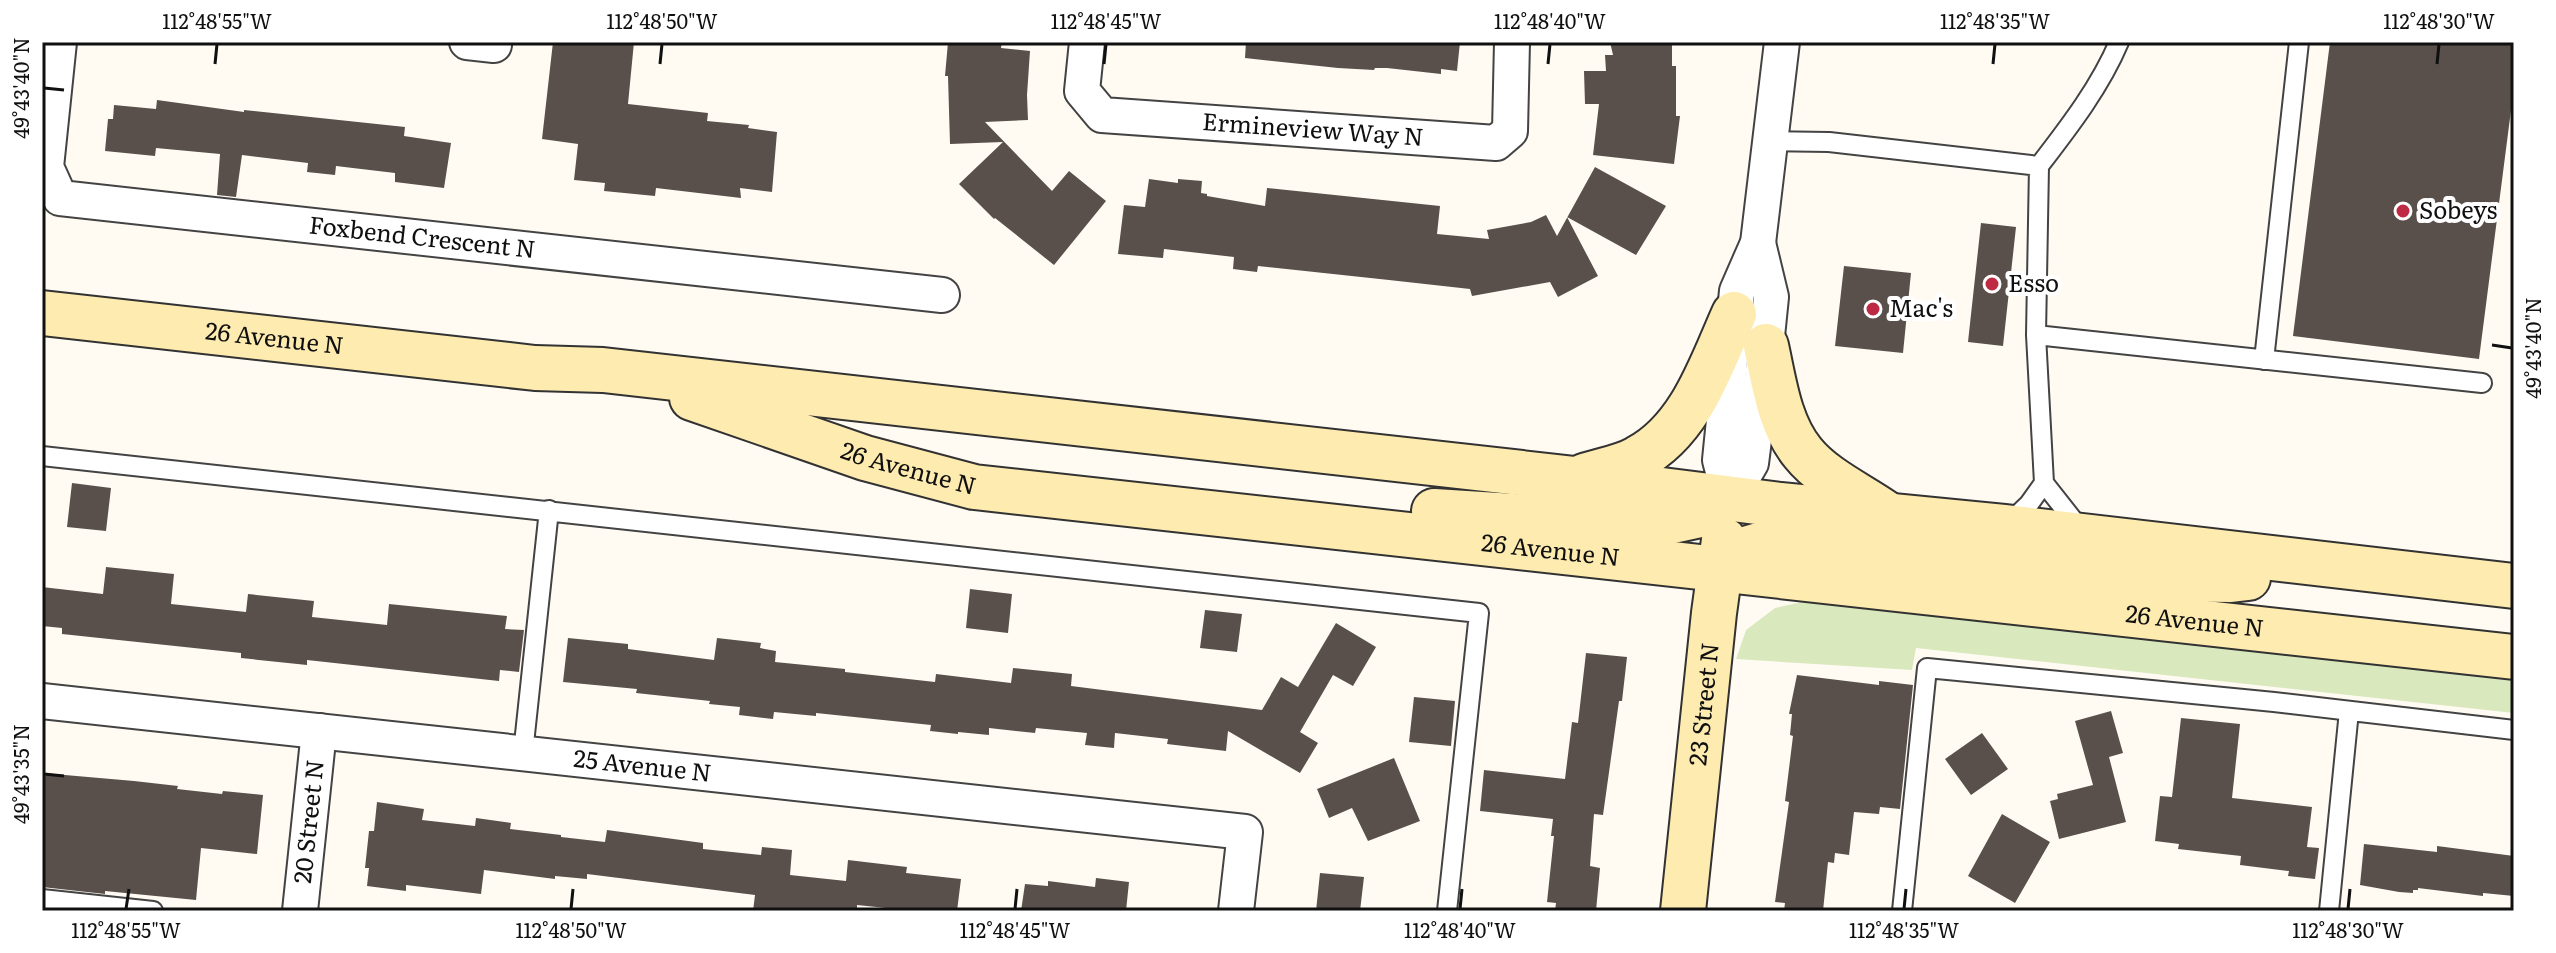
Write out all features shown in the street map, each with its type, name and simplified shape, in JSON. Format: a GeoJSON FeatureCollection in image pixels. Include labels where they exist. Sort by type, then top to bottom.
{"type":"FeatureCollection","features":[{"type":"Feature","properties":{"kind":"main road","name":"26 Avenue N"},"geometry":{"type":"LineString","coordinates":[[42,313],[535,368],[603,370],[2514,586]]}},
{"type":"Feature","properties":{"kind":"main road"},"geometry":{"type":"LineString","coordinates":[[1575,479],[1638,459],[1665,439],[1700,391],[1734,314]]}},
{"type":"Feature","properties":{"kind":"main road"},"geometry":{"type":"LineString","coordinates":[[1766,346],[1779,405],[1801,451],[1816,466],[1890,516]]}},
{"type":"Feature","properties":{"kind":"main road","name":"26 Avenue N"},"geometry":{"type":"LineString","coordinates":[[603,370],[865,458],[974,487],[2514,657]]}},
{"type":"Feature","properties":{"kind":"main road"},"geometry":{"type":"LineString","coordinates":[[1219,516],[1317,505],[1564,517],[1654,525],[1700,515],[1730,499]]}},
{"type":"Feature","properties":{"kind":"main road","name":"23 Street N"},"geometry":{"type":"LineString","coordinates":[[1683,911],[1730,499]]}},
{"type":"Feature","properties":{"kind":"main road"},"geometry":{"type":"LineString","coordinates":[[1720,569],[1742,549],[1755,544],[1775,543],[2154,579],[2231,580],[2333,566]]}},
{"type":"Feature","properties":{"kind":"street","name":"Foxbend Crescent N"},"geometry":{"type":"LineString","coordinates":[[59,42],[46,167],[60,198],[942,295]]}},
{"type":"Feature","properties":{"kind":"street","name":"Ermineview Way N"},"geometry":{"type":"LineString","coordinates":[[1087,42],[1082,91],[1102,115],[1496,143],[1510,131],[1512,42]]}},
{"type":"Feature","properties":{"kind":"street","name":"23 Street N"},"geometry":{"type":"LineString","coordinates":[[1730,499],[1720,460],[1734,314],[1737,291],[1758,243],[1782,42]]}},
{"type":"Feature","properties":{"kind":"street","name":"23 Street N"},"geometry":{"type":"LineString","coordinates":[[1730,499],[1751,463],[1766,346],[1771,297],[1758,243]]}},
{"type":"Feature","properties":{"kind":"street","name":"25 Avenue N"},"geometry":{"type":"LineString","coordinates":[[42,701],[1245,832],[1236,911]]}},
{"type":"Feature","properties":{"kind":"street","name":"20 Street N"},"geometry":{"type":"LineString","coordinates":[[300,911],[319,731]]}},
{"type":"Feature","properties":{"kind":"lane"},"geometry":{"type":"LineString","coordinates":[[2086,536],[2044,483],[2036,335],[2039,166],[2091,94],[2119,42]]}},
{"type":"Feature","properties":{"kind":"lane"},"geometry":{"type":"LineString","coordinates":[[2264,360],[2299,42]]}},
{"type":"Feature","properties":{"kind":"lane"},"geometry":{"type":"LineString","coordinates":[[1770,141],[1829,142],[2039,166]]}},
{"type":"Feature","properties":{"kind":"lane"},"geometry":{"type":"LineString","coordinates":[[2036,335],[2482,383]]}},
{"type":"Feature","properties":{"kind":"lane"},"geometry":{"type":"LineString","coordinates":[[42,456],[1479,613],[1447,911]]}},
{"type":"Feature","properties":{"kind":"lane"},"geometry":{"type":"LineString","coordinates":[[2004,527],[2029,504],[2044,483]]}},
{"type":"Feature","properties":{"kind":"lane"},"geometry":{"type":"LineString","coordinates":[[523,753],[549,510]]}},
{"type":"Feature","properties":{"kind":"lane"},"geometry":{"type":"LineString","coordinates":[[1902,911],[1927,668],[2514,730]]}},
{"type":"Feature","properties":{"kind":"lane"},"geometry":{"type":"LineString","coordinates":[[2329,911],[2349,711]]}},
{"type":"Feature","properties":{"kind":"lane"},"geometry":{"type":"LineString","coordinates":[[42,899],[82,908],[153,911]]}},
{"type":"Feature","properties":{"kind":"green space"},"geometry":{"type":"Polygon","coordinates":[[[1825,597],[2514,665],[2514,713],[1916,648],[1912,670],[1736,659],[1746,630],[1775,608],[1825,597]]]}},
{"type":"Feature","properties":{"kind":"building"},"geometry":{"type":"Polygon","coordinates":[[[553,42],[634,42],[628,104],[708,113],[707,121],[749,125],[748,128],[777,132],[772,192],[740,188],[741,198],[656,188],[655,196],[604,191],[605,183],[574,180],[578,144],[542,139],[553,42]]]}},
{"type":"Feature","properties":{"kind":"building"},"geometry":{"type":"Polygon","coordinates":[[[948,42],[1002,42],[1001,48],[1030,51],[1028,120],[985,122],[1052,191],[1069,171],[1106,201],[1054,265],[994,219],[959,184],[1003,142],[950,144],[948,76],[945,76],[948,42]]]}},
{"type":"Feature","properties":{"kind":"building"},"geometry":{"type":"Polygon","coordinates":[[[1246,42],[1460,42],[1457,71],[1441,69],[1441,74],[1387,68],[1338,68],[1245,58],[1246,42]]]}},
{"type":"Feature","properties":{"kind":"building"},"geometry":{"type":"Polygon","coordinates":[[[1610,42],[1672,42],[1672,66],[1676,66],[1676,116],[1680,116],[1674,164],[1593,155],[1599,104],[1585,104],[1584,71],[1606,71],[1605,55],[1613,55],[1610,42]]]}},
{"type":"Feature","properties":{"kind":"building","name":"Sobeys"},"geometry":{"type":"Polygon","coordinates":[[[2330,42],[2514,42],[2514,87],[2479,359],[2293,336],[2330,42]]]}},
{"type":"Feature","properties":{"kind":"building"},"geometry":{"type":"Polygon","coordinates":[[[157,100],[244,112],[405,127],[404,136],[451,143],[444,188],[395,182],[395,173],[336,166],[335,175],[307,172],[308,163],[242,155],[236,197],[217,195],[220,154],[156,148],[155,156],[105,151],[108,119],[113,119],[114,105],[156,109],[157,100]]]}},
{"type":"Feature","properties":{"kind":"building"},"geometry":{"type":"Polygon","coordinates":[[[1595,167],[1666,206],[1636,255],[1567,217],[1595,167]]]}},
{"type":"Feature","properties":{"kind":"building"},"geometry":{"type":"Polygon","coordinates":[[[1149,179],[1178,183],[1178,179],[1202,181],[1201,193],[1207,196],[1265,206],[1267,188],[1440,206],[1437,234],[1489,239],[1487,230],[1531,222],[1546,215],[1557,236],[1567,217],[1598,276],[1558,297],[1550,282],[1472,296],[1470,289],[1258,266],[1257,272],[1233,269],[1234,257],[1164,249],[1163,258],[1118,254],[1124,205],[1145,207],[1149,179]]]}},
{"type":"Feature","properties":{"kind":"building","name":"Esso"},"geometry":{"type":"Polygon","coordinates":[[[1981,223],[2016,227],[2003,346],[1968,342],[1981,223]]]}},
{"type":"Feature","properties":{"kind":"building","name":"Mac's"},"geometry":{"type":"Polygon","coordinates":[[[1844,266],[1911,273],[1903,353],[1835,346],[1844,266]]]}},
{"type":"Feature","properties":{"kind":"building"},"geometry":{"type":"Polygon","coordinates":[[[72,483],[111,488],[106,531],[67,527],[72,483]]]}},
{"type":"Feature","properties":{"kind":"building"},"geometry":{"type":"Polygon","coordinates":[[[106,567],[174,574],[171,604],[246,612],[248,594],[314,601],[312,617],[387,625],[389,604],[507,616],[505,629],[524,630],[519,672],[500,670],[499,681],[307,660],[307,665],[241,658],[241,653],[62,634],[62,628],[42,626],[42,587],[103,594],[106,567]]]}},
{"type":"Feature","properties":{"kind":"building"},"geometry":{"type":"Polygon","coordinates":[[[970,589],[1012,594],[1008,633],[966,628],[970,589]]]}},
{"type":"Feature","properties":{"kind":"building"},"geometry":{"type":"Polygon","coordinates":[[[1205,610],[1242,614],[1237,652],[1200,648],[1205,610]]]}},
{"type":"Feature","properties":{"kind":"building"},"geometry":{"type":"Polygon","coordinates":[[[1336,623],[1376,647],[1353,686],[1333,675],[1300,732],[1318,743],[1300,773],[1228,731],[1226,751],[1167,744],[1168,739],[1115,733],[1114,748],[1085,745],[1087,733],[1036,728],[1035,733],[989,728],[989,735],[958,734],[930,731],[931,725],[816,713],[816,716],[774,712],[773,719],[739,715],[740,707],[709,704],[710,701],[636,693],[637,689],[563,682],[568,638],[628,644],[628,649],[714,660],[717,638],[761,643],[760,648],[776,651],[775,662],[845,669],[845,672],[935,682],[936,674],[1011,683],[1013,668],[1072,674],[1071,686],[1262,710],[1281,677],[1298,687],[1336,623]]]}},
{"type":"Feature","properties":{"kind":"building"},"geometry":{"type":"Polygon","coordinates":[[[1586,653],[1627,657],[1622,701],[1619,701],[1603,815],[1594,814],[1590,866],[1600,868],[1596,911],[1555,911],[1556,903],[1547,902],[1553,819],[1480,811],[1484,770],[1565,779],[1572,722],[1578,723],[1586,653]]]}},
{"type":"Feature","properties":{"kind":"building"},"geometry":{"type":"Polygon","coordinates":[[[1797,675],[1879,685],[1879,681],[1913,685],[1900,809],[1880,807],[1879,814],[1854,812],[1849,855],[1835,853],[1834,863],[1828,862],[1823,911],[1784,911],[1785,903],[1775,902],[1789,802],[1785,801],[1793,736],[1790,735],[1792,714],[1789,714],[1797,675]]]}},
{"type":"Feature","properties":{"kind":"building"},"geometry":{"type":"Polygon","coordinates":[[[1414,697],[1455,701],[1451,746],[1409,742],[1414,697]]]}},
{"type":"Feature","properties":{"kind":"building"},"geometry":{"type":"Polygon","coordinates":[[[2111,711],[2123,753],[2109,757],[2126,822],[2059,839],[2050,801],[2058,799],[2057,794],[2093,785],[2075,721],[2111,711]]]}},
{"type":"Feature","properties":{"kind":"building"},"geometry":{"type":"Polygon","coordinates":[[[2181,718],[2240,724],[2232,798],[2312,807],[2307,847],[2319,848],[2315,879],[2288,876],[2289,871],[2240,865],[2241,856],[2178,849],[2179,844],[2155,841],[2160,796],[2172,797],[2181,718]]]}},
{"type":"Feature","properties":{"kind":"building"},"geometry":{"type":"Polygon","coordinates":[[[1982,733],[2008,769],[1971,795],[1945,759],[1982,733]]]}},
{"type":"Feature","properties":{"kind":"building"},"geometry":{"type":"Polygon","coordinates":[[[1394,758],[1420,821],[1368,841],[1352,808],[1329,818],[1317,789],[1394,758]]]}},
{"type":"Feature","properties":{"kind":"building"},"geometry":{"type":"Polygon","coordinates":[[[42,773],[178,786],[177,789],[222,794],[223,791],[263,795],[257,854],[201,848],[196,900],[42,887],[42,773]]]}},
{"type":"Feature","properties":{"kind":"building"},"geometry":{"type":"Polygon","coordinates":[[[377,802],[424,809],[422,820],[475,826],[476,818],[511,823],[510,829],[561,837],[605,842],[607,830],[703,843],[703,849],[761,855],[762,847],[792,850],[790,875],[846,881],[848,860],[907,867],[906,873],[961,879],[957,911],[915,911],[857,905],[857,911],[753,911],[755,895],[587,874],[587,879],[555,876],[555,879],[484,870],[481,894],[406,885],[406,891],[367,886],[369,868],[365,868],[369,831],[374,831],[377,802]]]}},
{"type":"Feature","properties":{"kind":"building"},"geometry":{"type":"Polygon","coordinates":[[[2002,814],[2050,842],[2015,903],[1968,876],[2002,814]]]}},
{"type":"Feature","properties":{"kind":"building"},"geometry":{"type":"Polygon","coordinates":[[[2364,844],[2437,852],[2437,846],[2514,856],[2514,896],[2483,893],[2483,896],[2418,888],[2413,893],[2399,892],[2360,885],[2364,844]]]}},
{"type":"Feature","properties":{"kind":"building"},"geometry":{"type":"Polygon","coordinates":[[[1320,873],[1364,877],[1360,911],[1316,911],[1320,873]]]}},
{"type":"Feature","properties":{"kind":"building"},"geometry":{"type":"Polygon","coordinates":[[[1096,878],[1129,882],[1126,911],[1021,911],[1025,884],[1048,886],[1048,881],[1095,887],[1096,878]]]}},
{"type":"Feature","properties":{"kind":"place","name":"Sobeys"},"geometry":{"type":"Point","coordinates":[2403,211]}},
{"type":"Feature","properties":{"kind":"place","name":"Esso"},"geometry":{"type":"Point","coordinates":[1992,284]}},
{"type":"Feature","properties":{"kind":"place","name":"Mac's"},"geometry":{"type":"Point","coordinates":[1873,309]}}]}
